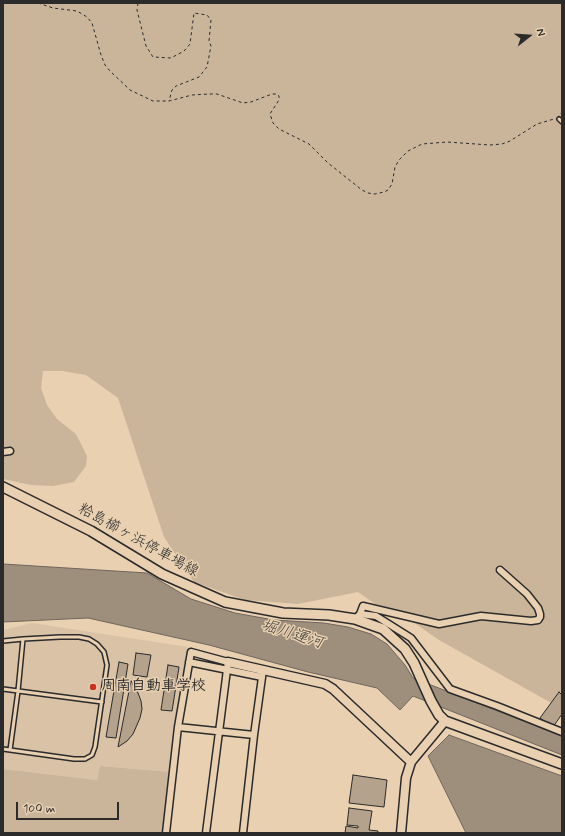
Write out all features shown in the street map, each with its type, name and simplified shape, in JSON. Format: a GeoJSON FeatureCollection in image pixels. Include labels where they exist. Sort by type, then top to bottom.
{"type":"FeatureCollection","features":[{"type":"Feature","properties":{"kind":"main road","name":"粭島櫛ヶ浜停車場線"},"geometry":{"type":"LineString","coordinates":[[3,487],[91,531],[162,574],[225,602],[283,613],[357,616],[383,629],[405,649],[414,663],[431,701],[442,718]]}},
{"type":"Feature","properties":{"kind":"main road"},"geometry":{"type":"LineString","coordinates":[[442,718],[562,764]]}},
{"type":"Feature","properties":{"kind":"street"},"geometry":{"type":"LineString","coordinates":[[3,452],[10,451]]}},
{"type":"Feature","properties":{"kind":"street"},"geometry":{"type":"LineString","coordinates":[[357,616],[363,606],[439,624],[480,616],[531,621],[538,620],[540,618],[538,608],[528,594],[500,570]]}},
{"type":"Feature","properties":{"kind":"street"},"geometry":{"type":"LineString","coordinates":[[357,616],[376,616],[411,638],[424,652],[450,689],[562,732]]}},
{"type":"Feature","properties":{"kind":"street"},"geometry":{"type":"LineString","coordinates":[[166,833],[178,727],[191,652],[228,666]]}},
{"type":"Feature","properties":{"kind":"street"},"geometry":{"type":"LineString","coordinates":[[189,662],[228,666],[262,674],[325,684],[333,688],[410,762]]}},
{"type":"Feature","properties":{"kind":"street"},"geometry":{"type":"LineString","coordinates":[[206,833],[218,732],[228,666]]}},
{"type":"Feature","properties":{"kind":"street"},"geometry":{"type":"LineString","coordinates":[[243,833],[262,674]]}},
{"type":"Feature","properties":{"kind":"street"},"geometry":{"type":"LineString","coordinates":[[401,833],[406,778],[410,762],[442,718]]}},
{"type":"Feature","properties":{"kind":"street"},"geometry":{"type":"LineString","coordinates":[[178,727],[254,735]]}},
{"type":"Feature","properties":{"kind":"lane"},"geometry":{"type":"LineString","coordinates":[[559,118],[562,122]]}},
{"type":"Feature","properties":{"kind":"lane"},"geometry":{"type":"LineString","coordinates":[[3,641],[79,637],[89,639],[97,644],[104,652],[107,665],[96,747],[92,755],[85,759],[74,759],[3,749]]}},
{"type":"Feature","properties":{"kind":"lane"},"geometry":{"type":"LineString","coordinates":[[10,750],[23,639]]}},
{"type":"Feature","properties":{"kind":"lane"},"geometry":{"type":"LineString","coordinates":[[3,689],[102,702]]}},
{"type":"Feature","properties":{"kind":"path"},"geometry":{"type":"LineString","coordinates":[[38,3],[53,8],[77,11],[87,17],[92,23],[105,65],[130,90],[153,101],[169,101],[192,95],[217,94],[243,103],[251,102],[272,94],[277,94],[279,96],[279,100],[270,114],[273,123],[279,129],[308,144],[328,163],[368,193],[375,194],[388,190],[392,184],[399,160],[412,148],[422,144],[433,142],[490,145],[502,144],[510,141],[537,124],[559,118]]}},
{"type":"Feature","properties":{"kind":"path"},"geometry":{"type":"LineString","coordinates":[[138,3],[137,10],[146,46],[153,57],[171,58],[184,51],[190,44],[194,13],[207,15],[211,20],[209,41],[211,46],[207,67],[199,77],[176,86],[172,90],[169,101]]}},
{"type":"Feature","properties":{"kind":"shaded area"},"geometry":{"type":"Polygon","coordinates":[[[3,3],[562,3],[562,709],[439,640],[400,613],[381,608],[358,592],[298,604],[245,600],[194,582],[164,537],[118,398],[86,375],[62,371],[43,371],[41,388],[47,405],[57,419],[76,434],[87,456],[86,466],[74,482],[53,486],[31,485],[3,479],[3,3]]]}},
{"type":"Feature","properties":{"kind":"shaded area","name":"周南自動車学校"},"geometry":{"type":"Polygon","coordinates":[[[32,623],[188,647],[172,772],[100,766],[97,780],[3,769],[3,630],[32,623]]]}},
{"type":"Feature","properties":{"kind":"shaded area"},"geometry":{"type":"Polygon","coordinates":[[[100,766],[172,772],[166,833],[3,833],[3,769],[97,780],[100,766]]]}},
{"type":"Feature","properties":{"kind":"water","name":"堀川運河"},"geometry":{"type":"Polygon","coordinates":[[[3,564],[147,573],[191,599],[235,613],[274,620],[324,623],[348,627],[371,634],[387,644],[405,665],[413,678],[562,736],[562,755],[413,696],[400,710],[377,688],[308,672],[209,645],[88,618],[3,622],[3,564]]]}},
{"type":"Feature","properties":{"kind":"water"},"geometry":{"type":"Polygon","coordinates":[[[449,735],[562,776],[562,833],[466,833],[428,756],[449,735]]]}},
{"type":"Feature","properties":{"kind":"building"},"geometry":{"type":"Polygon","coordinates":[[[136,653],[151,655],[147,677],[133,675],[136,653]]]}},
{"type":"Feature","properties":{"kind":"building"},"geometry":{"type":"Polygon","coordinates":[[[119,662],[128,664],[116,738],[106,737],[119,662]]]}},
{"type":"Feature","properties":{"kind":"building"},"geometry":{"type":"Polygon","coordinates":[[[168,665],[179,667],[172,711],[161,710],[168,665]]]}},
{"type":"Feature","properties":{"kind":"building"},"geometry":{"type":"Polygon","coordinates":[[[131,681],[138,693],[142,709],[133,734],[127,741],[118,747],[131,681]]]}},
{"type":"Feature","properties":{"kind":"building"},"geometry":{"type":"Polygon","coordinates":[[[559,692],[562,695],[562,714],[553,727],[540,718],[559,692]]]}},
{"type":"Feature","properties":{"kind":"building"},"geometry":{"type":"Polygon","coordinates":[[[353,775],[387,780],[384,807],[349,803],[353,775]]]}},
{"type":"Feature","properties":{"kind":"building"},"geometry":{"type":"Polygon","coordinates":[[[349,808],[372,811],[369,830],[378,831],[378,833],[345,833],[346,826],[358,828],[358,826],[347,825],[349,808]]]}},
{"type":"Feature","properties":{"kind":"place","name":"周南自動車学校"},"geometry":{"type":"Point","coordinates":[93,687]}}]}
